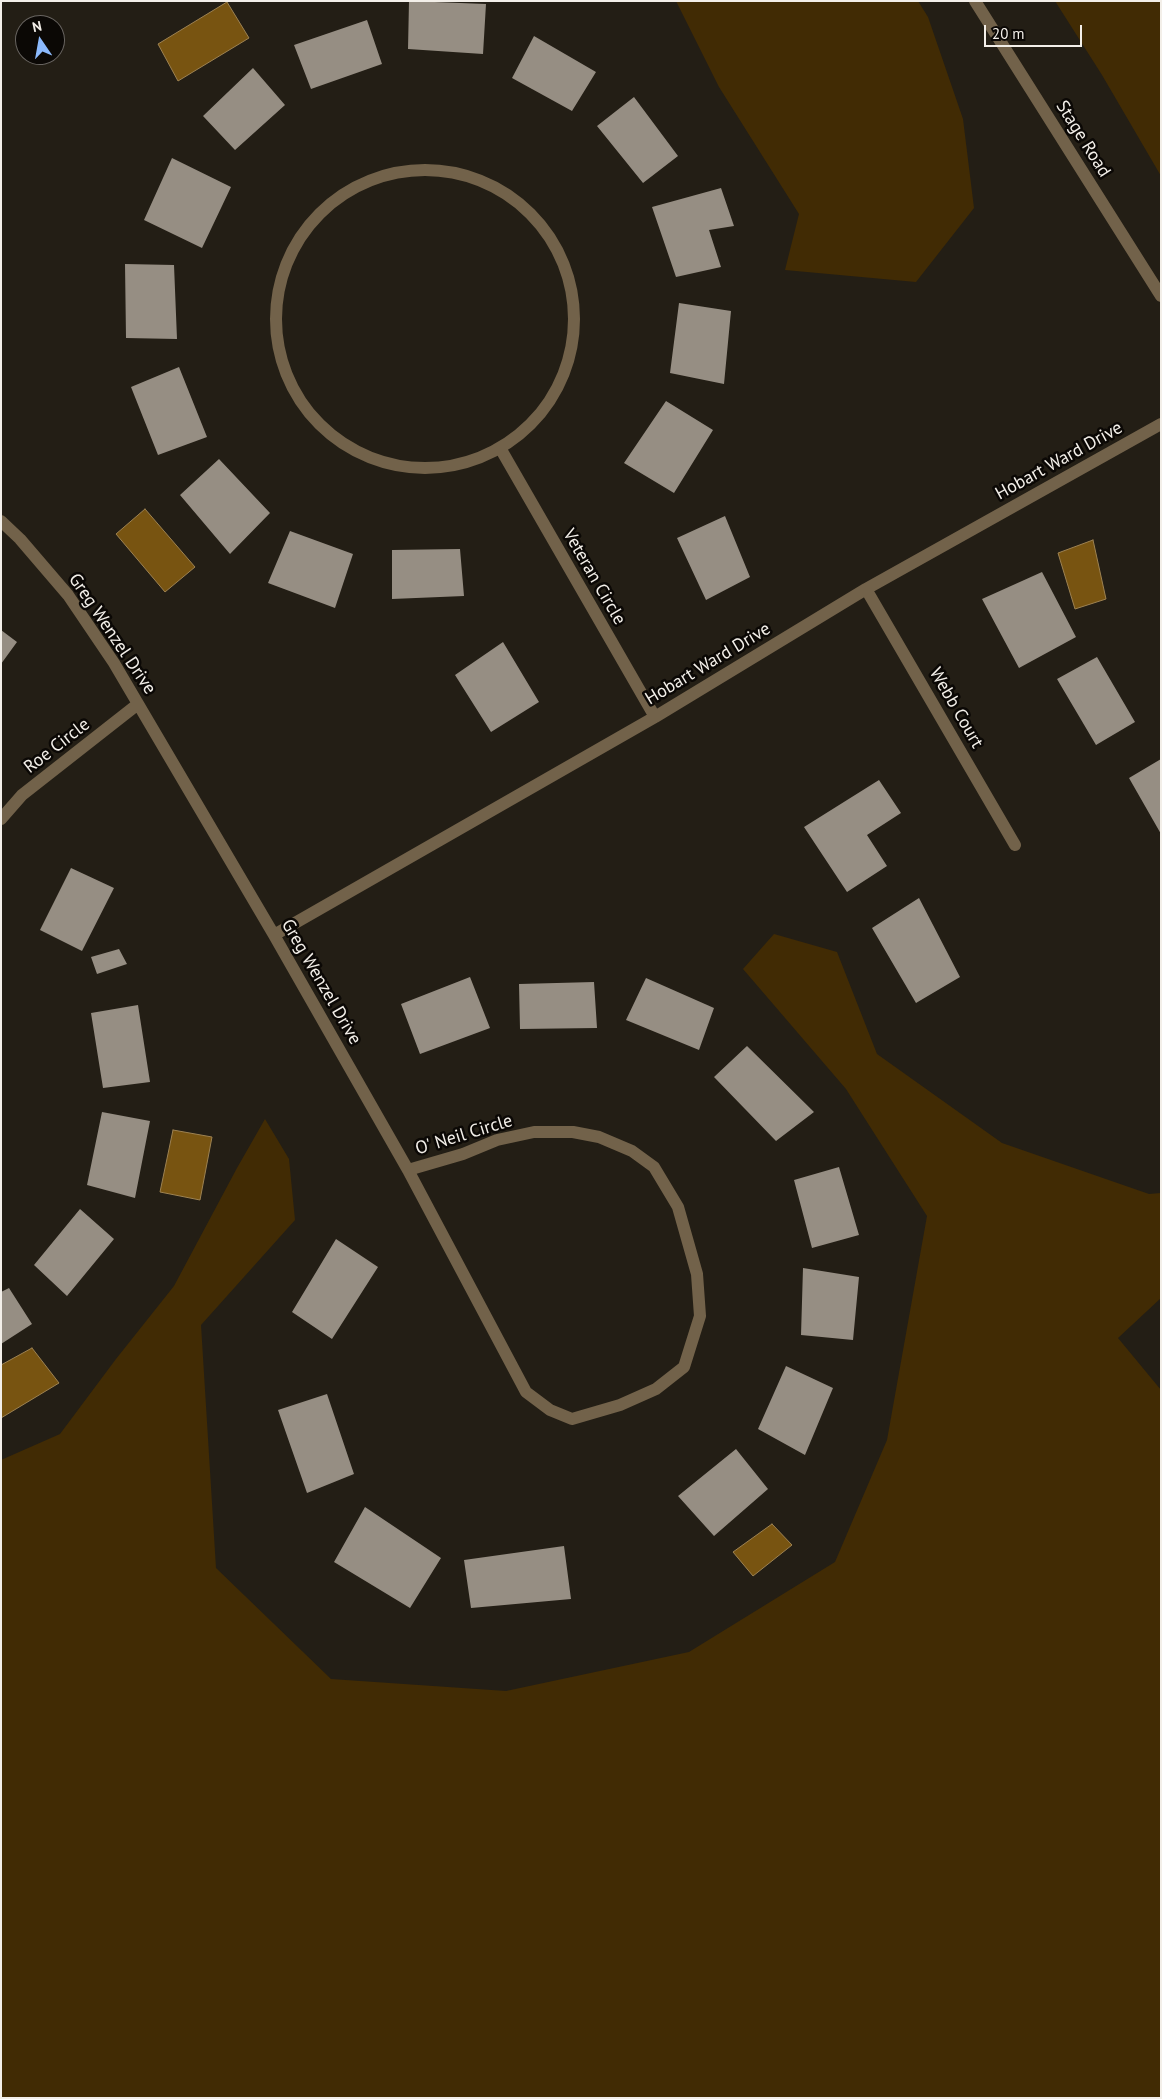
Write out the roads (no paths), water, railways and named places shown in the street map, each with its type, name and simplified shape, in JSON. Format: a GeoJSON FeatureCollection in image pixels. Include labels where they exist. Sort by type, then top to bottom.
{"type":"FeatureCollection","features":[{"type":"Feature","properties":{"kind":"street","name":"Stage Road"},"geometry":{"type":"LineString","coordinates":[[975,1],[1161,296]]}},
{"type":"Feature","properties":{"kind":"street"},"geometry":{"type":"LineString","coordinates":[[411,169],[453,170],[501,189],[533,217],[552,241],[565,273],[574,341],[566,379],[551,407],[526,437],[503,453],[448,464],[404,465],[373,458],[319,427],[300,401],[282,364],[275,320],[278,272],[303,227],[327,204],[362,184],[411,169]]}},
{"type":"Feature","properties":{"kind":"street","name":"Hobart Ward Drive"},"geometry":{"type":"LineString","coordinates":[[274,935],[655,717],[866,589],[1161,424]]}},
{"type":"Feature","properties":{"kind":"street","name":"Veteran Circle"},"geometry":{"type":"LineString","coordinates":[[503,453],[655,717]]}},
{"type":"Feature","properties":{"kind":"street","name":"Greg Wenzel Drive"},"geometry":{"type":"LineString","coordinates":[[1,521],[20,539],[68,595],[114,663],[274,935],[408,1170],[526,1392],[550,1410],[572,1419],[620,1405]]}},
{"type":"Feature","properties":{"kind":"street","name":"Webb Court"},"geometry":{"type":"LineString","coordinates":[[866,589],[1015,845]]}},
{"type":"Feature","properties":{"kind":"street","name":"Roe Circle"},"geometry":{"type":"LineString","coordinates":[[1,819],[22,795],[138,704]]}},
{"type":"Feature","properties":{"kind":"street","name":"O' Neil Circle"},"geometry":{"type":"LineString","coordinates":[[408,1170],[463,1154],[496,1140],[534,1132],[573,1132],[598,1137],[632,1151],[654,1167],[678,1207],[687,1232],[697,1274],[700,1316],[684,1366],[656,1389],[620,1405]]}}]}
